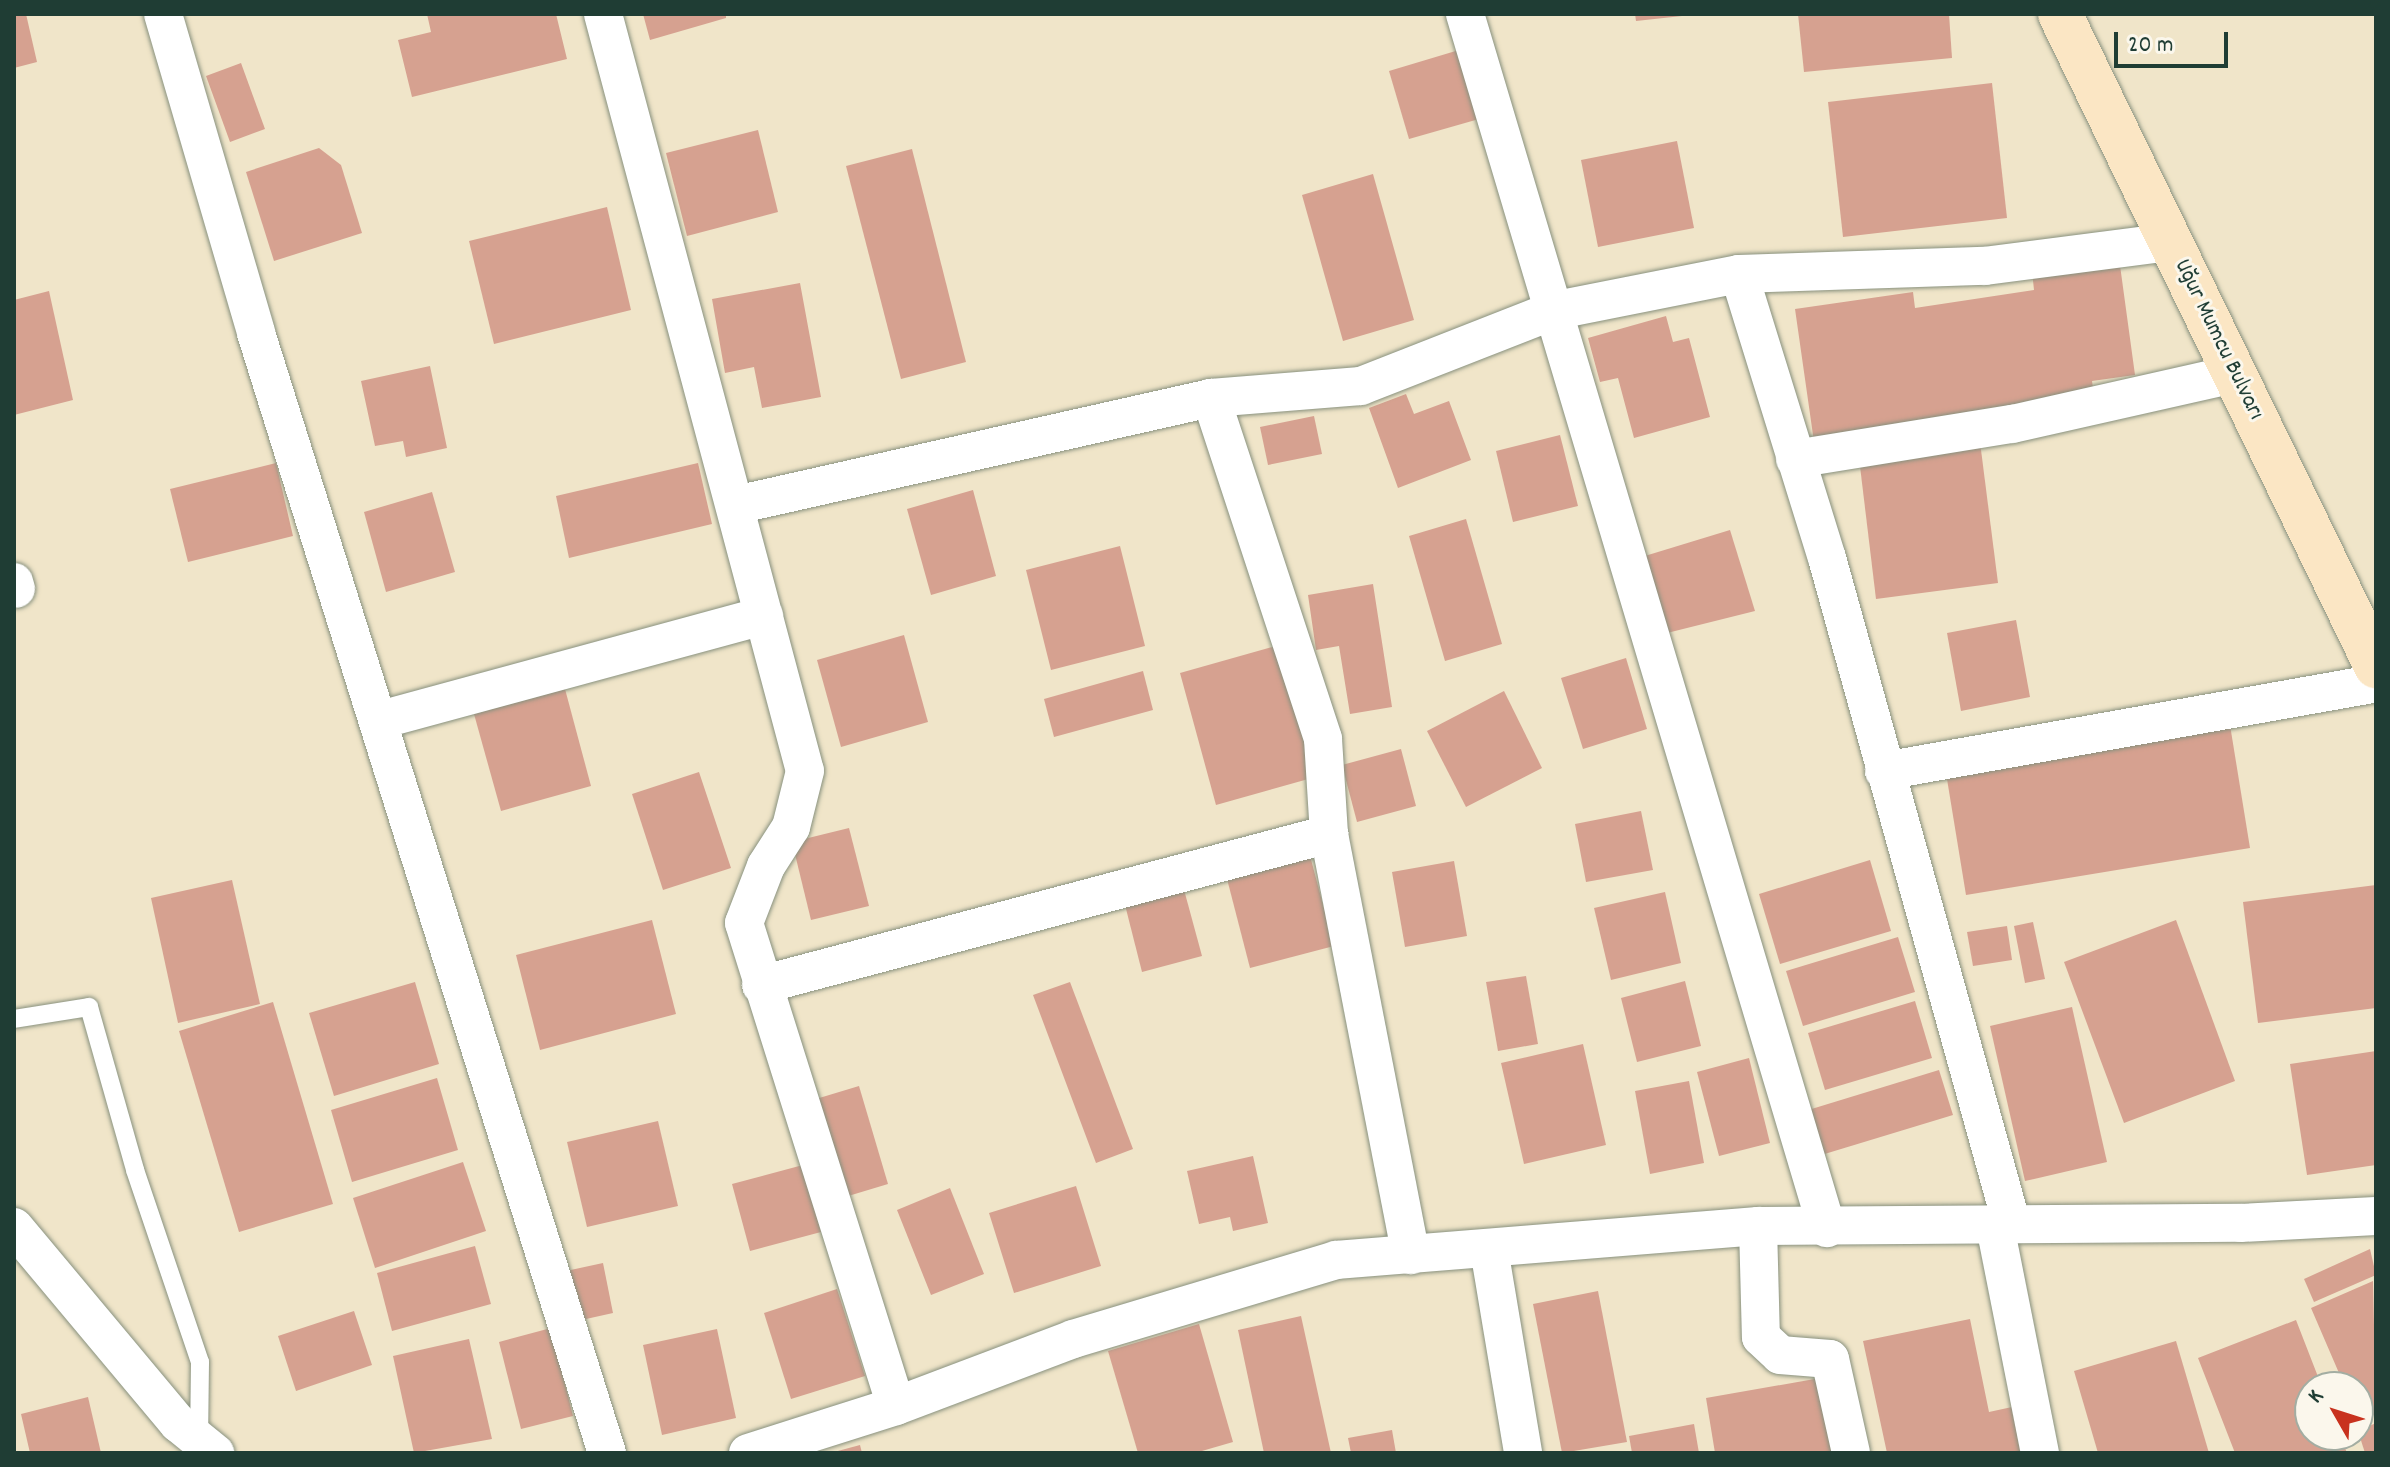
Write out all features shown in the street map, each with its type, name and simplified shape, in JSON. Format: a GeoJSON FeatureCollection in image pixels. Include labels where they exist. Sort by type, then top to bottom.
{"type":"FeatureCollection","features":[{"type":"Feature","properties":{"kind":"street"},"geometry":{"type":"LineString","coordinates":[[163,14],[256,333],[380,720],[607,1453]]}},
{"type":"Feature","properties":{"kind":"street"},"geometry":{"type":"LineString","coordinates":[[603,14],[805,771],[791,827],[766,866],[744,923],[896,1406]]}},
{"type":"Feature","properties":{"kind":"street"},"geometry":{"type":"LineString","coordinates":[[1465,14],[1827,1228]]}},
{"type":"Feature","properties":{"kind":"street","name":"Uğur Mumcu Bulvarı"},"geometry":{"type":"LineString","coordinates":[[2060,14],[2376,666]]}},
{"type":"Feature","properties":{"kind":"street"},"geometry":{"type":"LineString","coordinates":[[736,505],[1211,398],[1361,386],[1552,311],[1739,274],[1985,266],[2170,242]]}},
{"type":"Feature","properties":{"kind":"street"},"geometry":{"type":"LineString","coordinates":[[1739,274],[1884,771],[2003,1226],[2040,1453]]}},
{"type":"Feature","properties":{"kind":"street"},"geometry":{"type":"LineString","coordinates":[[1795,459],[2012,424],[2234,374]]}},
{"type":"Feature","properties":{"kind":"street"},"geometry":{"type":"LineString","coordinates":[[1211,398],[1323,739],[1329,834],[1411,1255]]}},
{"type":"Feature","properties":{"kind":"street"},"geometry":{"type":"LineString","coordinates":[[380,720],[764,616]]}},
{"type":"Feature","properties":{"kind":"street"},"geometry":{"type":"LineString","coordinates":[[1884,771],[2376,683]]}},
{"type":"Feature","properties":{"kind":"street"},"geometry":{"type":"LineString","coordinates":[[761,985],[1329,834]]}},
{"type":"Feature","properties":{"kind":"street"},"geometry":{"type":"LineString","coordinates":[[748,1453],[896,1406],[1073,1339],[1336,1260],[1758,1226],[2003,1226],[2376,1216]]}},
{"type":"Feature","properties":{"kind":"street"},"geometry":{"type":"LineString","coordinates":[[1758,1226],[1761,1337],[1780,1355],[1830,1359],[1851,1453]]}},
{"type":"Feature","properties":{"kind":"street"},"geometry":{"type":"LineString","coordinates":[[14,1227],[139,1378],[207,1446]]}},
{"type":"Feature","properties":{"kind":"street"},"geometry":{"type":"LineString","coordinates":[[1489,1249],[1523,1453]]}},
{"type":"Feature","properties":{"kind":"lane"},"geometry":{"type":"LineString","coordinates":[[14,1019],[89,1007],[135,1170],[200,1362],[207,1446]]}},
{"type":"Feature","properties":{"kind":"building"},"geometry":{"type":"Polygon","coordinates":[[[14,14],[26,14],[37,62],[14,68],[14,14]]]}},
{"type":"Feature","properties":{"kind":"building"},"geometry":{"type":"Polygon","coordinates":[[[427,14],[556,14],[567,59],[412,97],[398,40],[431,32],[427,14]]]}},
{"type":"Feature","properties":{"kind":"building"},"geometry":{"type":"Polygon","coordinates":[[[643,14],[726,14],[726,18],[650,40],[643,14]]]}},
{"type":"Feature","properties":{"kind":"building"},"geometry":{"type":"Polygon","coordinates":[[[1635,14],[1682,14],[1682,16],[1636,21],[1635,14]]]}},
{"type":"Feature","properties":{"kind":"building"},"geometry":{"type":"Polygon","coordinates":[[[1798,14],[1949,14],[1952,58],[1804,72],[1798,14]]]}},
{"type":"Feature","properties":{"kind":"building"},"geometry":{"type":"Polygon","coordinates":[[[1459,50],[1479,119],[1409,139],[1389,71],[1459,50]]]}},
{"type":"Feature","properties":{"kind":"building"},"geometry":{"type":"Polygon","coordinates":[[[241,63],[265,129],[230,142],[206,76],[241,63]]]}},
{"type":"Feature","properties":{"kind":"building"},"geometry":{"type":"Polygon","coordinates":[[[1992,83],[2007,218],[1843,237],[1828,102],[1992,83]]]}},
{"type":"Feature","properties":{"kind":"building"},"geometry":{"type":"Polygon","coordinates":[[[758,130],[778,212],[687,236],[666,153],[758,130]]]}},
{"type":"Feature","properties":{"kind":"building"},"geometry":{"type":"Polygon","coordinates":[[[1677,141],[1694,228],[1598,247],[1581,160],[1677,141]]]}},
{"type":"Feature","properties":{"kind":"building"},"geometry":{"type":"Polygon","coordinates":[[[319,148],[341,165],[362,233],[274,261],[246,172],[319,148]]]}},
{"type":"Feature","properties":{"kind":"building"},"geometry":{"type":"Polygon","coordinates":[[[912,149],[966,362],[901,379],[846,166],[912,149]]]}},
{"type":"Feature","properties":{"kind":"building"},"geometry":{"type":"Polygon","coordinates":[[[1373,174],[1414,320],[1343,341],[1302,195],[1373,174]]]}},
{"type":"Feature","properties":{"kind":"building"},"geometry":{"type":"Polygon","coordinates":[[[607,207],[631,310],[494,344],[469,241],[607,207]]]}},
{"type":"Feature","properties":{"kind":"building"},"geometry":{"type":"Polygon","coordinates":[[[2119,258],[2135,375],[2092,381],[2095,401],[1814,442],[1795,309],[1913,292],[1915,308],[2034,290],[2032,271],[2119,258]]]}},
{"type":"Feature","properties":{"kind":"building"},"geometry":{"type":"Polygon","coordinates":[[[800,283],[821,397],[762,408],[754,367],[725,373],[712,299],[800,283]]]}},
{"type":"Feature","properties":{"kind":"building"},"geometry":{"type":"Polygon","coordinates":[[[49,291],[73,400],[14,415],[14,300],[49,291]]]}},
{"type":"Feature","properties":{"kind":"building"},"geometry":{"type":"Polygon","coordinates":[[[1666,316],[1673,342],[1689,338],[1710,417],[1634,438],[1618,378],[1600,382],[1588,338],[1666,316]]]}},
{"type":"Feature","properties":{"kind":"building"},"geometry":{"type":"Polygon","coordinates":[[[430,366],[447,448],[406,457],[403,441],[375,446],[361,381],[430,366]]]}},
{"type":"Feature","properties":{"kind":"building"},"geometry":{"type":"Polygon","coordinates":[[[1406,394],[1414,414],[1449,401],[1471,460],[1398,488],[1369,408],[1406,394]]]}},
{"type":"Feature","properties":{"kind":"building"},"geometry":{"type":"Polygon","coordinates":[[[1314,416],[1322,454],[1268,465],[1260,427],[1314,416]]]}},
{"type":"Feature","properties":{"kind":"building"},"geometry":{"type":"Polygon","coordinates":[[[1560,435],[1578,506],[1513,522],[1496,451],[1560,435]]]}},
{"type":"Feature","properties":{"kind":"building"},"geometry":{"type":"Polygon","coordinates":[[[1980,442],[1998,583],[1876,599],[1859,458],[1980,442]]]}},
{"type":"Feature","properties":{"kind":"building"},"geometry":{"type":"Polygon","coordinates":[[[276,463],[293,536],[188,562],[170,489],[276,463]]]}},
{"type":"Feature","properties":{"kind":"building"},"geometry":{"type":"Polygon","coordinates":[[[698,463],[712,524],[569,558],[556,496],[698,463]]]}},
{"type":"Feature","properties":{"kind":"building"},"geometry":{"type":"Polygon","coordinates":[[[973,490],[996,576],[931,595],[907,509],[973,490]]]}},
{"type":"Feature","properties":{"kind":"building"},"geometry":{"type":"Polygon","coordinates":[[[432,492],[455,572],[386,592],[364,512],[432,492]]]}},
{"type":"Feature","properties":{"kind":"building"},"geometry":{"type":"Polygon","coordinates":[[[1466,519],[1502,644],[1445,661],[1409,536],[1466,519]]]}},
{"type":"Feature","properties":{"kind":"building"},"geometry":{"type":"Polygon","coordinates":[[[1730,530],[1755,611],[1659,635],[1635,559],[1730,530]]]}},
{"type":"Feature","properties":{"kind":"building"},"geometry":{"type":"Polygon","coordinates":[[[1120,546],[1145,646],[1051,670],[1026,570],[1120,546]]]}},
{"type":"Feature","properties":{"kind":"building"},"geometry":{"type":"Polygon","coordinates":[[[1373,584],[1392,707],[1350,714],[1339,646],[1316,650],[1308,595],[1373,584]]]}},
{"type":"Feature","properties":{"kind":"building"},"geometry":{"type":"Polygon","coordinates":[[[2016,620],[2030,697],[1961,711],[1947,633],[2016,620]]]}},
{"type":"Feature","properties":{"kind":"building"},"geometry":{"type":"Polygon","coordinates":[[[904,635],[928,722],[841,747],[817,660],[904,635]]]}},
{"type":"Feature","properties":{"kind":"building"},"geometry":{"type":"Polygon","coordinates":[[[1283,644],[1319,776],[1216,805],[1180,673],[1283,644]]]}},
{"type":"Feature","properties":{"kind":"building"},"geometry":{"type":"Polygon","coordinates":[[[1626,658],[1647,729],[1583,749],[1561,678],[1626,658]]]}},
{"type":"Feature","properties":{"kind":"building"},"geometry":{"type":"Polygon","coordinates":[[[1143,671],[1153,710],[1054,737],[1044,699],[1143,671]]]}},
{"type":"Feature","properties":{"kind":"building"},"geometry":{"type":"Polygon","coordinates":[[[565,689],[591,786],[501,811],[474,714],[565,689]]]}},
{"type":"Feature","properties":{"kind":"building"},"geometry":{"type":"Polygon","coordinates":[[[1504,691],[1542,768],[1466,807],[1427,731],[1504,691]]]}},
{"type":"Feature","properties":{"kind":"building"},"geometry":{"type":"Polygon","coordinates":[[[2230,725],[2250,848],[1966,895],[1946,773],[2230,725]]]}},
{"type":"Feature","properties":{"kind":"building"},"geometry":{"type":"Polygon","coordinates":[[[1401,749],[1416,806],[1357,822],[1342,765],[1401,749]]]}},
{"type":"Feature","properties":{"kind":"building"},"geometry":{"type":"Polygon","coordinates":[[[699,772],[731,868],[663,890],[632,794],[699,772]]]}},
{"type":"Feature","properties":{"kind":"building"},"geometry":{"type":"Polygon","coordinates":[[[1641,811],[1653,870],[1586,882],[1575,824],[1641,811]]]}},
{"type":"Feature","properties":{"kind":"building"},"geometry":{"type":"Polygon","coordinates":[[[849,828],[869,906],[811,920],[792,842],[849,828]]]}},
{"type":"Feature","properties":{"kind":"building"},"geometry":{"type":"Polygon","coordinates":[[[1309,852],[1334,946],[1250,968],[1226,875],[1309,852]]]}},
{"type":"Feature","properties":{"kind":"building"},"geometry":{"type":"Polygon","coordinates":[[[1870,860],[1891,931],[1780,964],[1759,894],[1870,860]]]}},
{"type":"Feature","properties":{"kind":"building"},"geometry":{"type":"Polygon","coordinates":[[[1454,861],[1467,936],[1405,947],[1392,872],[1454,861]]]}},
{"type":"Feature","properties":{"kind":"building"},"geometry":{"type":"Polygon","coordinates":[[[232,880],[260,1004],[178,1023],[151,898],[232,880]]]}},
{"type":"Feature","properties":{"kind":"building"},"geometry":{"type":"Polygon","coordinates":[[[2376,885],[2376,1008],[2258,1023],[2243,902],[2376,885]]]}},
{"type":"Feature","properties":{"kind":"building"},"geometry":{"type":"Polygon","coordinates":[[[1183,886],[1202,956],[1142,972],[1124,901],[1183,886]]]}},
{"type":"Feature","properties":{"kind":"building"},"geometry":{"type":"Polygon","coordinates":[[[1665,892],[1681,963],[1611,980],[1594,908],[1665,892]]]}},
{"type":"Feature","properties":{"kind":"building"},"geometry":{"type":"Polygon","coordinates":[[[652,920],[676,1014],[540,1050],[516,955],[652,920]]]}},
{"type":"Feature","properties":{"kind":"building"},"geometry":{"type":"Polygon","coordinates":[[[2176,920],[2235,1081],[2124,1123],[2064,962],[2176,920]]]}},
{"type":"Feature","properties":{"kind":"building"},"geometry":{"type":"Polygon","coordinates":[[[2033,922],[2045,979],[2025,983],[2014,926],[2033,922]]]}},
{"type":"Feature","properties":{"kind":"building"},"geometry":{"type":"Polygon","coordinates":[[[2007,926],[2012,960],[1973,966],[1967,932],[2007,926]]]}},
{"type":"Feature","properties":{"kind":"building"},"geometry":{"type":"Polygon","coordinates":[[[1898,937],[1915,992],[1803,1026],[1786,971],[1898,937]]]}},
{"type":"Feature","properties":{"kind":"building"},"geometry":{"type":"Polygon","coordinates":[[[1526,976],[1538,1044],[1498,1051],[1486,982],[1526,976]]]}},
{"type":"Feature","properties":{"kind":"building"},"geometry":{"type":"Polygon","coordinates":[[[1685,981],[1701,1046],[1637,1062],[1621,998],[1685,981]]]}},
{"type":"Feature","properties":{"kind":"building"},"geometry":{"type":"Polygon","coordinates":[[[415,982],[439,1064],[334,1096],[309,1013],[415,982]]]}},
{"type":"Feature","properties":{"kind":"building"},"geometry":{"type":"Polygon","coordinates":[[[1070,982],[1133,1149],[1096,1163],[1033,995],[1070,982]]]}},
{"type":"Feature","properties":{"kind":"building"},"geometry":{"type":"Polygon","coordinates":[[[1915,1001],[1932,1058],[1825,1090],[1808,1033],[1915,1001]]]}},
{"type":"Feature","properties":{"kind":"building"},"geometry":{"type":"Polygon","coordinates":[[[273,1002],[333,1204],[239,1232],[179,1031],[273,1002]]]}},
{"type":"Feature","properties":{"kind":"building"},"geometry":{"type":"Polygon","coordinates":[[[2072,1007],[2107,1162],[2025,1181],[1990,1026],[2072,1007]]]}},
{"type":"Feature","properties":{"kind":"building"},"geometry":{"type":"Polygon","coordinates":[[[1583,1044],[1606,1145],[1524,1164],[1501,1063],[1583,1044]]]}},
{"type":"Feature","properties":{"kind":"building"},"geometry":{"type":"Polygon","coordinates":[[[2376,1051],[2376,1165],[2307,1175],[2290,1064],[2376,1051]]]}},
{"type":"Feature","properties":{"kind":"building"},"geometry":{"type":"Polygon","coordinates":[[[1749,1058],[1770,1143],[1719,1156],[1697,1072],[1749,1058]]]}},
{"type":"Feature","properties":{"kind":"building"},"geometry":{"type":"Polygon","coordinates":[[[1939,1070],[1953,1115],[1818,1156],[1805,1111],[1939,1070]]]}},
{"type":"Feature","properties":{"kind":"building"},"geometry":{"type":"Polygon","coordinates":[[[437,1078],[458,1150],[352,1182],[331,1110],[437,1078]]]}},
{"type":"Feature","properties":{"kind":"building"},"geometry":{"type":"Polygon","coordinates":[[[1689,1081],[1704,1163],[1650,1174],[1635,1091],[1689,1081]]]}},
{"type":"Feature","properties":{"kind":"building"},"geometry":{"type":"Polygon","coordinates":[[[859,1086],[888,1184],[835,1200],[806,1102],[859,1086]]]}},
{"type":"Feature","properties":{"kind":"building"},"geometry":{"type":"Polygon","coordinates":[[[658,1121],[678,1206],[587,1227],[567,1142],[658,1121]]]}},
{"type":"Feature","properties":{"kind":"building"},"geometry":{"type":"Polygon","coordinates":[[[1253,1156],[1268,1223],[1233,1231],[1230,1217],[1199,1224],[1187,1171],[1253,1156]]]}},
{"type":"Feature","properties":{"kind":"building"},"geometry":{"type":"Polygon","coordinates":[[[463,1162],[486,1231],[375,1268],[353,1198],[463,1162]]]}},
{"type":"Feature","properties":{"kind":"building"},"geometry":{"type":"Polygon","coordinates":[[[803,1165],[821,1232],[750,1251],[732,1184],[803,1165]]]}},
{"type":"Feature","properties":{"kind":"building"},"geometry":{"type":"Polygon","coordinates":[[[1076,1186],[1101,1266],[1014,1293],[989,1213],[1076,1186]]]}},
{"type":"Feature","properties":{"kind":"building"},"geometry":{"type":"Polygon","coordinates":[[[950,1188],[984,1274],[931,1295],[897,1210],[950,1188]]]}},
{"type":"Feature","properties":{"kind":"building"},"geometry":{"type":"Polygon","coordinates":[[[475,1246],[491,1304],[392,1331],[377,1273],[475,1246]]]}},
{"type":"Feature","properties":{"kind":"building"},"geometry":{"type":"Polygon","coordinates":[[[2370,1249],[2376,1275],[2314,1302],[2304,1279],[2370,1249]]]}},
{"type":"Feature","properties":{"kind":"building"},"geometry":{"type":"Polygon","coordinates":[[[603,1263],[613,1313],[577,1321],[566,1271],[603,1263]]]}},
{"type":"Feature","properties":{"kind":"building"},"geometry":{"type":"Polygon","coordinates":[[[2373,1281],[2376,1414],[2374,1371],[2338,1371],[2311,1308],[2373,1281]]]}},
{"type":"Feature","properties":{"kind":"building"},"geometry":{"type":"Polygon","coordinates":[[[837,1289],[865,1376],[791,1399],[764,1313],[837,1289]]]}},
{"type":"Feature","properties":{"kind":"building"},"geometry":{"type":"Polygon","coordinates":[[[1598,1291],[1627,1442],[1562,1453],[1533,1304],[1598,1291]]]}},
{"type":"Feature","properties":{"kind":"building"},"geometry":{"type":"Polygon","coordinates":[[[354,1311],[372,1365],[296,1391],[278,1336],[354,1311]]]}},
{"type":"Feature","properties":{"kind":"building"},"geometry":{"type":"Polygon","coordinates":[[[1301,1316],[1331,1453],[1264,1453],[1238,1330],[1301,1316]]]}},
{"type":"Feature","properties":{"kind":"building"},"geometry":{"type":"Polygon","coordinates":[[[1970,1319],[1989,1412],[2012,1407],[2022,1453],[1887,1453],[1863,1341],[1970,1319]]]}},
{"type":"Feature","properties":{"kind":"building"},"geometry":{"type":"Polygon","coordinates":[[[2296,1320],[2316,1371],[2294,1371],[2294,1451],[2347,1453],[2235,1453],[2198,1358],[2296,1320]]]}},
{"type":"Feature","properties":{"kind":"building"},"geometry":{"type":"Polygon","coordinates":[[[1199,1324],[1233,1442],[1195,1453],[1138,1453],[1108,1351],[1199,1324]]]}},
{"type":"Feature","properties":{"kind":"building"},"geometry":{"type":"Polygon","coordinates":[[[551,1328],[573,1416],[521,1429],[499,1342],[551,1328]]]}},
{"type":"Feature","properties":{"kind":"building"},"geometry":{"type":"Polygon","coordinates":[[[717,1329],[736,1418],[662,1435],[643,1345],[717,1329]]]}},
{"type":"Feature","properties":{"kind":"building"},"geometry":{"type":"Polygon","coordinates":[[[469,1339],[492,1439],[414,1453],[393,1356],[469,1339]]]}},
{"type":"Feature","properties":{"kind":"building"},"geometry":{"type":"Polygon","coordinates":[[[2176,1341],[2209,1453],[2098,1453],[2074,1371],[2176,1341]]]}},
{"type":"Feature","properties":{"kind":"building"},"geometry":{"type":"Polygon","coordinates":[[[1826,1377],[1839,1453],[1715,1453],[1706,1398],[1826,1377]]]}},
{"type":"Feature","properties":{"kind":"building"},"geometry":{"type":"Polygon","coordinates":[[[88,1397],[101,1453],[30,1453],[21,1414],[88,1397]]]}},
{"type":"Feature","properties":{"kind":"building"},"geometry":{"type":"Polygon","coordinates":[[[1694,1424],[1699,1453],[1632,1453],[1629,1436],[1694,1424]]]}},
{"type":"Feature","properties":{"kind":"building"},"geometry":{"type":"Polygon","coordinates":[[[2374,1424],[2376,1453],[2365,1453],[2374,1451],[2374,1424]]]}},
{"type":"Feature","properties":{"kind":"building"},"geometry":{"type":"Polygon","coordinates":[[[1392,1430],[1396,1453],[1351,1453],[1348,1438],[1392,1430]]]}},
{"type":"Feature","properties":{"kind":"building"},"geometry":{"type":"Polygon","coordinates":[[[860,1445],[862,1453],[834,1453],[834,1452],[860,1445]]]}}]}
